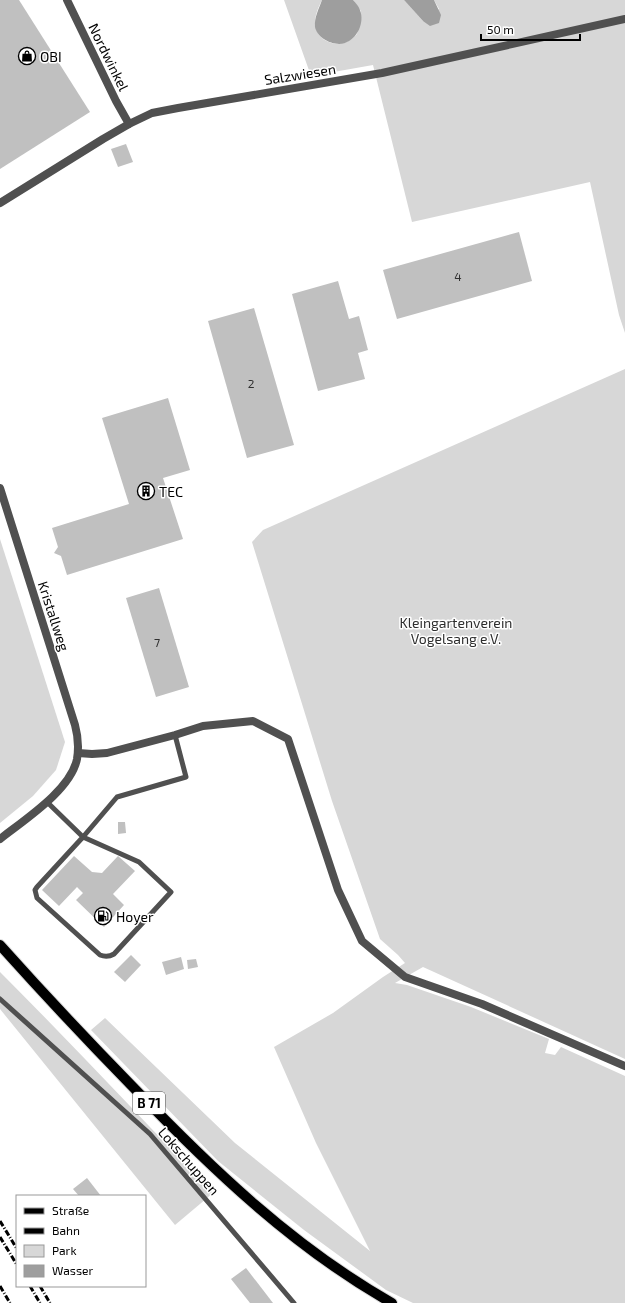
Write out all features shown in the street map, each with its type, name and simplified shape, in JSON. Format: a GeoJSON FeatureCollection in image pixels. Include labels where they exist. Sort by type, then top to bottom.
{"type":"FeatureCollection","features":[{"type":"Feature","properties":{"kind":"main road","name":"B 71"},"geometry":{"type":"LineString","coordinates":[[0,944],[55,1006],[152,1107],[245,1197],[322,1259],[392,1303]]}},
{"type":"Feature","properties":{"kind":"street","name":"Nordwinkel"},"geometry":{"type":"LineString","coordinates":[[67,0],[116,101],[129,124]]}},
{"type":"Feature","properties":{"kind":"street","name":"Salzwiesen"},"geometry":{"type":"LineString","coordinates":[[0,203],[103,139],[129,124],[152,114],[178,108],[382,74],[625,19]]}},
{"type":"Feature","properties":{"kind":"street","name":"Kristallweg"},"geometry":{"type":"LineString","coordinates":[[0,488],[75,725],[78,739],[77,760],[71,774],[59,790],[47,802],[0,839]]}},
{"type":"Feature","properties":{"kind":"street"},"geometry":{"type":"LineString","coordinates":[[78,753],[107,753],[203,726],[253,721],[288,738],[338,890],[362,941],[406,977],[482,1004],[625,1066]]}},
{"type":"Feature","properties":{"kind":"lane"},"geometry":{"type":"LineString","coordinates":[[47,802],[83,837],[140,862],[171,892],[114,954],[110,956],[104,957],[100,955],[37,898],[37,887],[83,837],[117,797],[186,777],[175,735]]}},
{"type":"Feature","properties":{"kind":"lane","name":"Lokschuppen"},"geometry":{"type":"LineString","coordinates":[[0,999],[150,1134],[294,1303]]}},
{"type":"Feature","properties":{"kind":"green space"},"geometry":{"type":"Polygon","coordinates":[[[284,0],[322,0],[316,17],[315,25],[317,32],[323,39],[331,43],[340,44],[348,42],[357,34],[361,11],[353,0],[404,0],[423,21],[439,9],[434,0],[625,0],[625,333],[619,315],[590,182],[412,222],[373,65],[311,76],[284,0]]]}},
{"type":"Feature","properties":{"kind":"green space","name":"Kleingartenverein Vogelsang e.V."},"geometry":{"type":"Polygon","coordinates":[[[625,369],[625,1059],[423,967],[395,983],[407,985],[471,1007],[549,1039],[545,1053],[555,1055],[561,1047],[625,1076],[625,1303],[413,1303],[386,1290],[304,1230],[218,1161],[91,1030],[105,1018],[235,1143],[370,1251],[316,1143],[274,1047],[333,1013],[405,963],[380,939],[332,801],[252,542],[263,530],[625,369]]]}},
{"type":"Feature","properties":{"kind":"green space"},"geometry":{"type":"Polygon","coordinates":[[[0,539],[65,742],[56,770],[33,796],[0,823],[0,539]]]}},
{"type":"Feature","properties":{"kind":"green space"},"geometry":{"type":"Polygon","coordinates":[[[0,972],[213,1193],[175,1225],[0,1009],[0,972]]]}},
{"type":"Feature","properties":{"kind":"water"},"geometry":{"type":"Polygon","coordinates":[[[322,0],[353,0],[358,6],[361,15],[361,25],[353,38],[349,41],[341,44],[331,43],[322,38],[316,31],[315,20],[322,0]]]}},
{"type":"Feature","properties":{"kind":"water"},"geometry":{"type":"Polygon","coordinates":[[[404,0],[434,0],[441,15],[439,23],[430,26],[423,21],[404,0]]]}},
{"type":"Feature","properties":{"kind":"building","name":"OBI"},"geometry":{"type":"Polygon","coordinates":[[[0,0],[19,0],[90,112],[0,169],[0,0]]]}},
{"type":"Feature","properties":{"kind":"building"},"geometry":{"type":"Polygon","coordinates":[[[126,144],[133,162],[118,167],[111,149],[126,144]]]}},
{"type":"Feature","properties":{"kind":"building"},"geometry":{"type":"Polygon","coordinates":[[[519,232],[532,281],[397,319],[383,270],[519,232]]]}},
{"type":"Feature","properties":{"kind":"building"},"geometry":{"type":"Polygon","coordinates":[[[338,281],[349,319],[359,316],[368,350],[358,353],[365,379],[318,391],[292,294],[338,281]]]}},
{"type":"Feature","properties":{"kind":"building"},"geometry":{"type":"Polygon","coordinates":[[[254,308],[294,445],[247,458],[208,321],[254,308]]]}},
{"type":"Feature","properties":{"kind":"building","name":"TEC"},"geometry":{"type":"Polygon","coordinates":[[[168,398],[190,470],[163,478],[183,539],[67,575],[61,556],[54,553],[58,547],[52,528],[129,504],[102,418],[168,398]]]}},
{"type":"Feature","properties":{"kind":"building"},"geometry":{"type":"Polygon","coordinates":[[[159,588],[189,687],[156,697],[126,598],[159,588]]]}},
{"type":"Feature","properties":{"kind":"building"},"geometry":{"type":"Polygon","coordinates":[[[118,822],[125,822],[126,833],[118,834],[118,822]]]}},
{"type":"Feature","properties":{"kind":"building"},"geometry":{"type":"Polygon","coordinates":[[[74,856],[92,872],[102,873],[118,856],[135,871],[113,894],[124,905],[104,927],[76,900],[83,893],[77,887],[59,906],[42,890],[74,856]]]}},
{"type":"Feature","properties":{"kind":"building"},"geometry":{"type":"Polygon","coordinates":[[[131,955],[141,965],[125,982],[114,972],[131,955]]]}},
{"type":"Feature","properties":{"kind":"building"},"geometry":{"type":"Polygon","coordinates":[[[181,957],[184,969],[166,975],[162,962],[181,957]]]}},
{"type":"Feature","properties":{"kind":"building"},"geometry":{"type":"Polygon","coordinates":[[[196,959],[198,967],[188,969],[187,960],[196,959]]]}},
{"type":"Feature","properties":{"kind":"building"},"geometry":{"type":"Polygon","coordinates":[[[87,1178],[100,1195],[78,1195],[73,1189],[87,1178]]]}},
{"type":"Feature","properties":{"kind":"building"},"geometry":{"type":"Polygon","coordinates":[[[246,1268],[273,1303],[250,1303],[231,1279],[246,1268]]]}},
{"type":"Feature","properties":{"kind":"railway"},"geometry":{"type":"LineString","coordinates":[[0,1221],[16,1247]]}},
{"type":"Feature","properties":{"kind":"railway"},"geometry":{"type":"LineString","coordinates":[[0,1237],[16,1263]]}},
{"type":"Feature","properties":{"kind":"railway"},"geometry":{"type":"LineString","coordinates":[[0,1286],[10,1303]]}},
{"type":"Feature","properties":{"kind":"railway"},"geometry":{"type":"LineString","coordinates":[[31,1287],[40,1303]]}},
{"type":"Feature","properties":{"kind":"railway"},"geometry":{"type":"LineString","coordinates":[[41,1287],[50,1303]]}},
{"type":"Feature","properties":{"kind":"place","name":"OBI"},"geometry":{"type":"Point","coordinates":[27,56]}},
{"type":"Feature","properties":{"kind":"place","name":"TEC"},"geometry":{"type":"Point","coordinates":[146,491]}},
{"type":"Feature","properties":{"kind":"place","name":"Hoyer"},"geometry":{"type":"Point","coordinates":[103,916]}}]}
